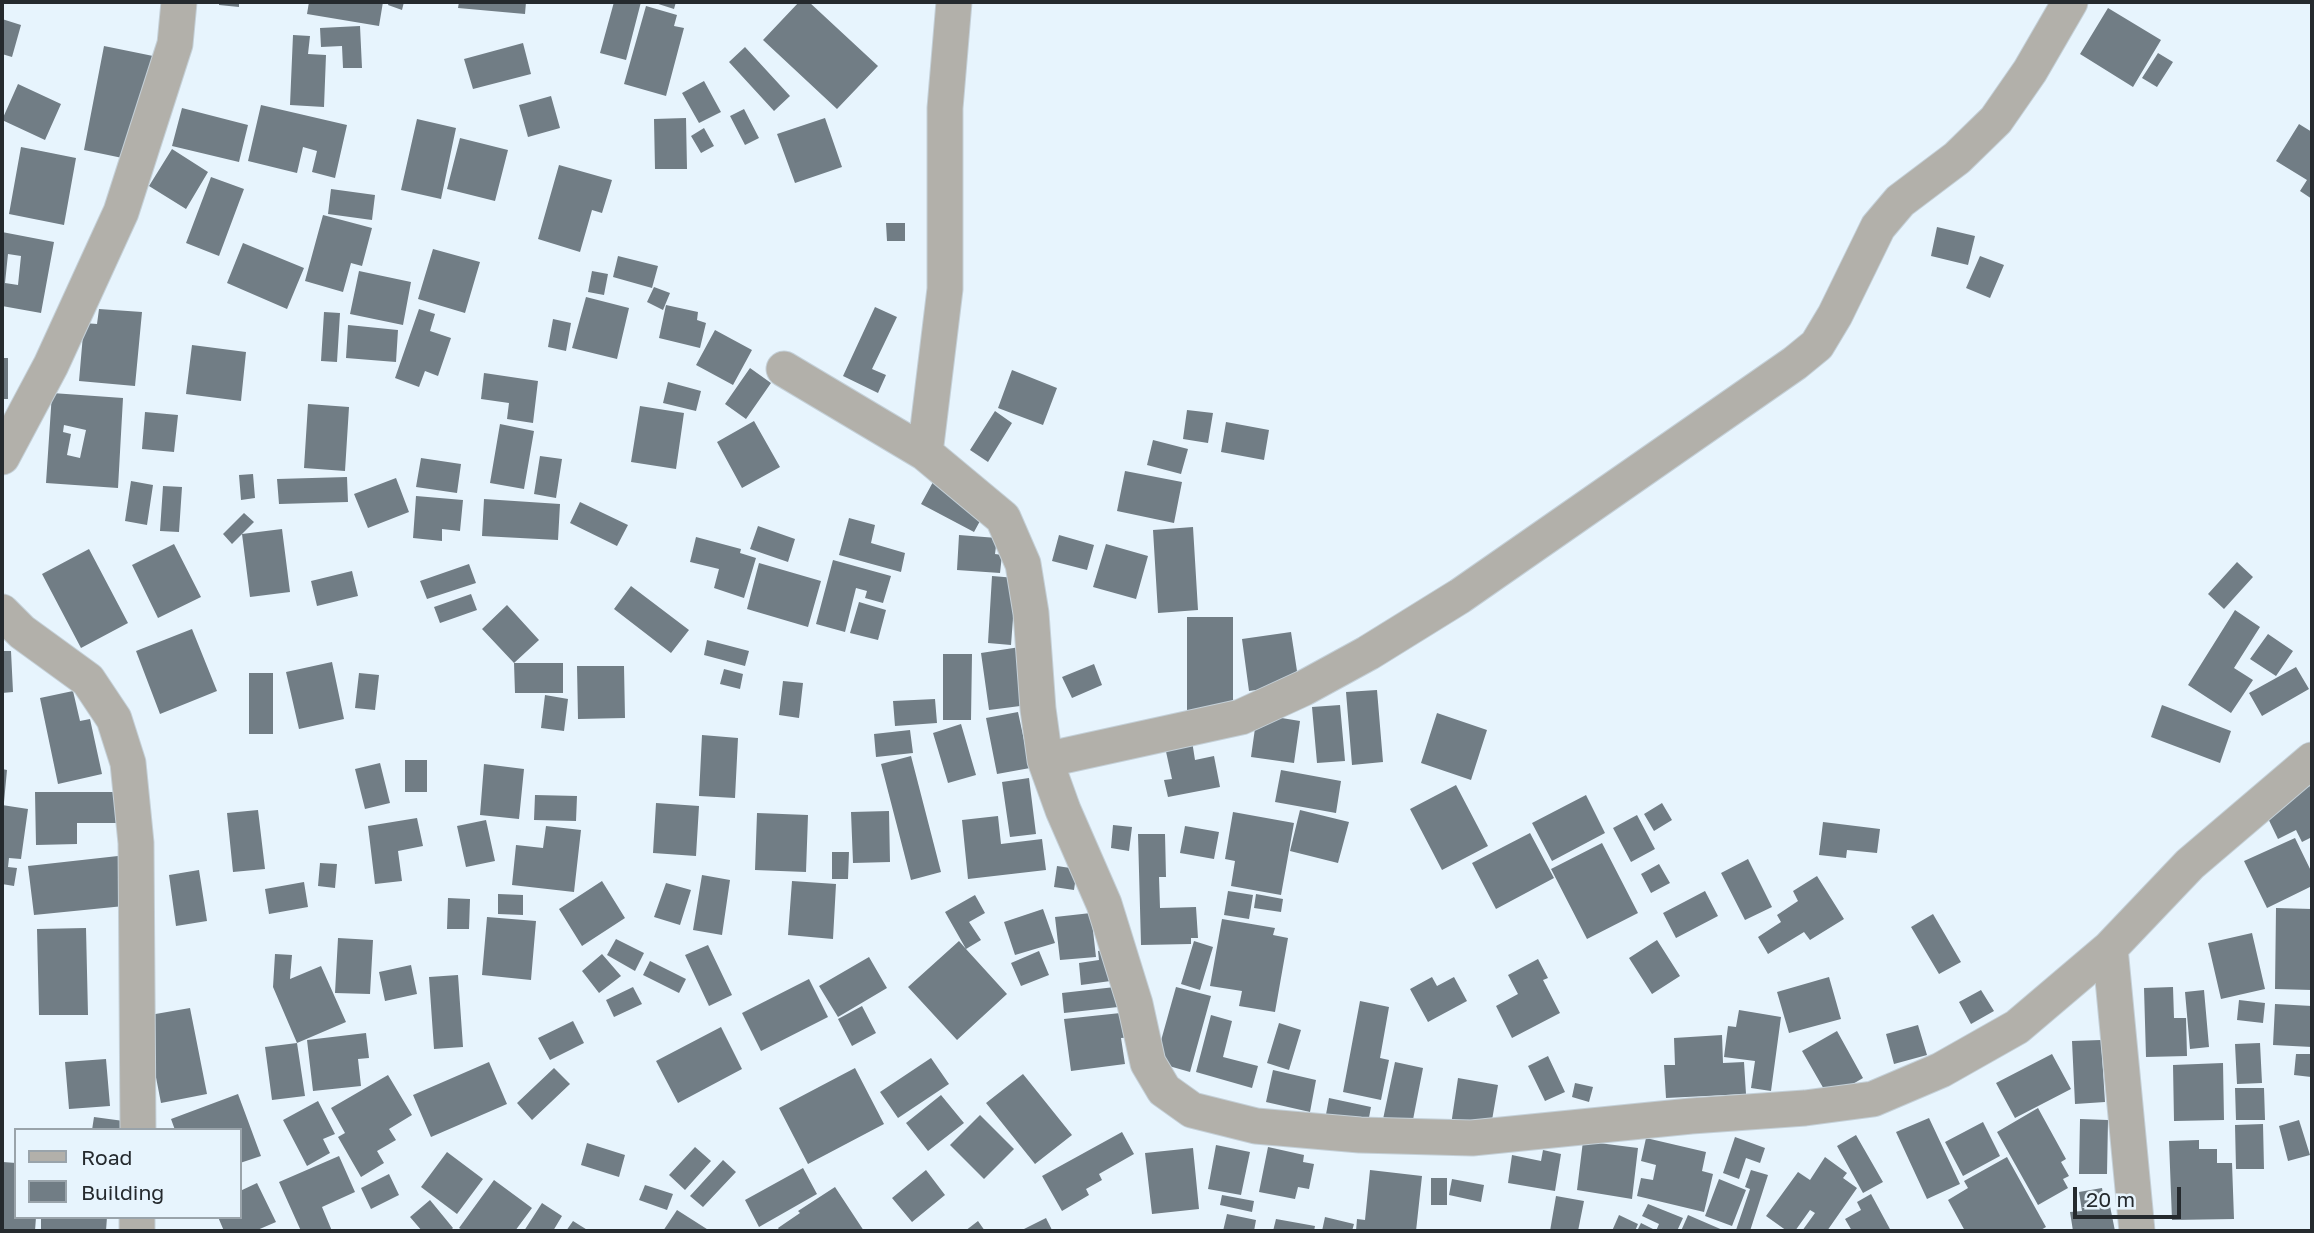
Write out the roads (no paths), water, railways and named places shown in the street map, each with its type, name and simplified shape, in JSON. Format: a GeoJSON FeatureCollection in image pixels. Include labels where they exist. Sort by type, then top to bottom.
{"type":"FeatureCollection","features":[{"type":"Feature","properties":{"kind":"street"},"geometry":{"type":"LineString","coordinates":[[2,457],[51,365],[121,212],[175,44],[179,2]]}},
{"type":"Feature","properties":{"kind":"street"},"geometry":{"type":"LineString","coordinates":[[925,453],[945,289],[945,108],[954,2]]}},
{"type":"Feature","properties":{"kind":"street"},"geometry":{"type":"LineString","coordinates":[[1045,760],[1241,717],[1304,688],[1368,653],[1460,596],[1795,363],[1817,345],[1835,315],[1878,227],[1900,201],[1957,158],[1996,120],[2030,71],[2070,2]]}},
{"type":"Feature","properties":{"kind":"street"},"geometry":{"type":"LineString","coordinates":[[784,369],[925,453],[1003,518],[1023,564],[1031,613],[1038,709],[1045,760],[1063,810],[1104,904],[1135,1004],[1148,1063],[1164,1090],[1192,1110],[1256,1126],[1360,1135],[1472,1138],[1692,1116],[1805,1108],[1873,1099],[1941,1070],[2017,1027],[2109,948],[2190,864],[2312,760]]}},
{"type":"Feature","properties":{"kind":"street"},"geometry":{"type":"LineString","coordinates":[[2,612],[22,632],[88,680],[114,719],[128,763],[136,843],[138,1128]]}},
{"type":"Feature","properties":{"kind":"street"},"geometry":{"type":"LineString","coordinates":[[2109,948],[2137,1231]]}}]}
